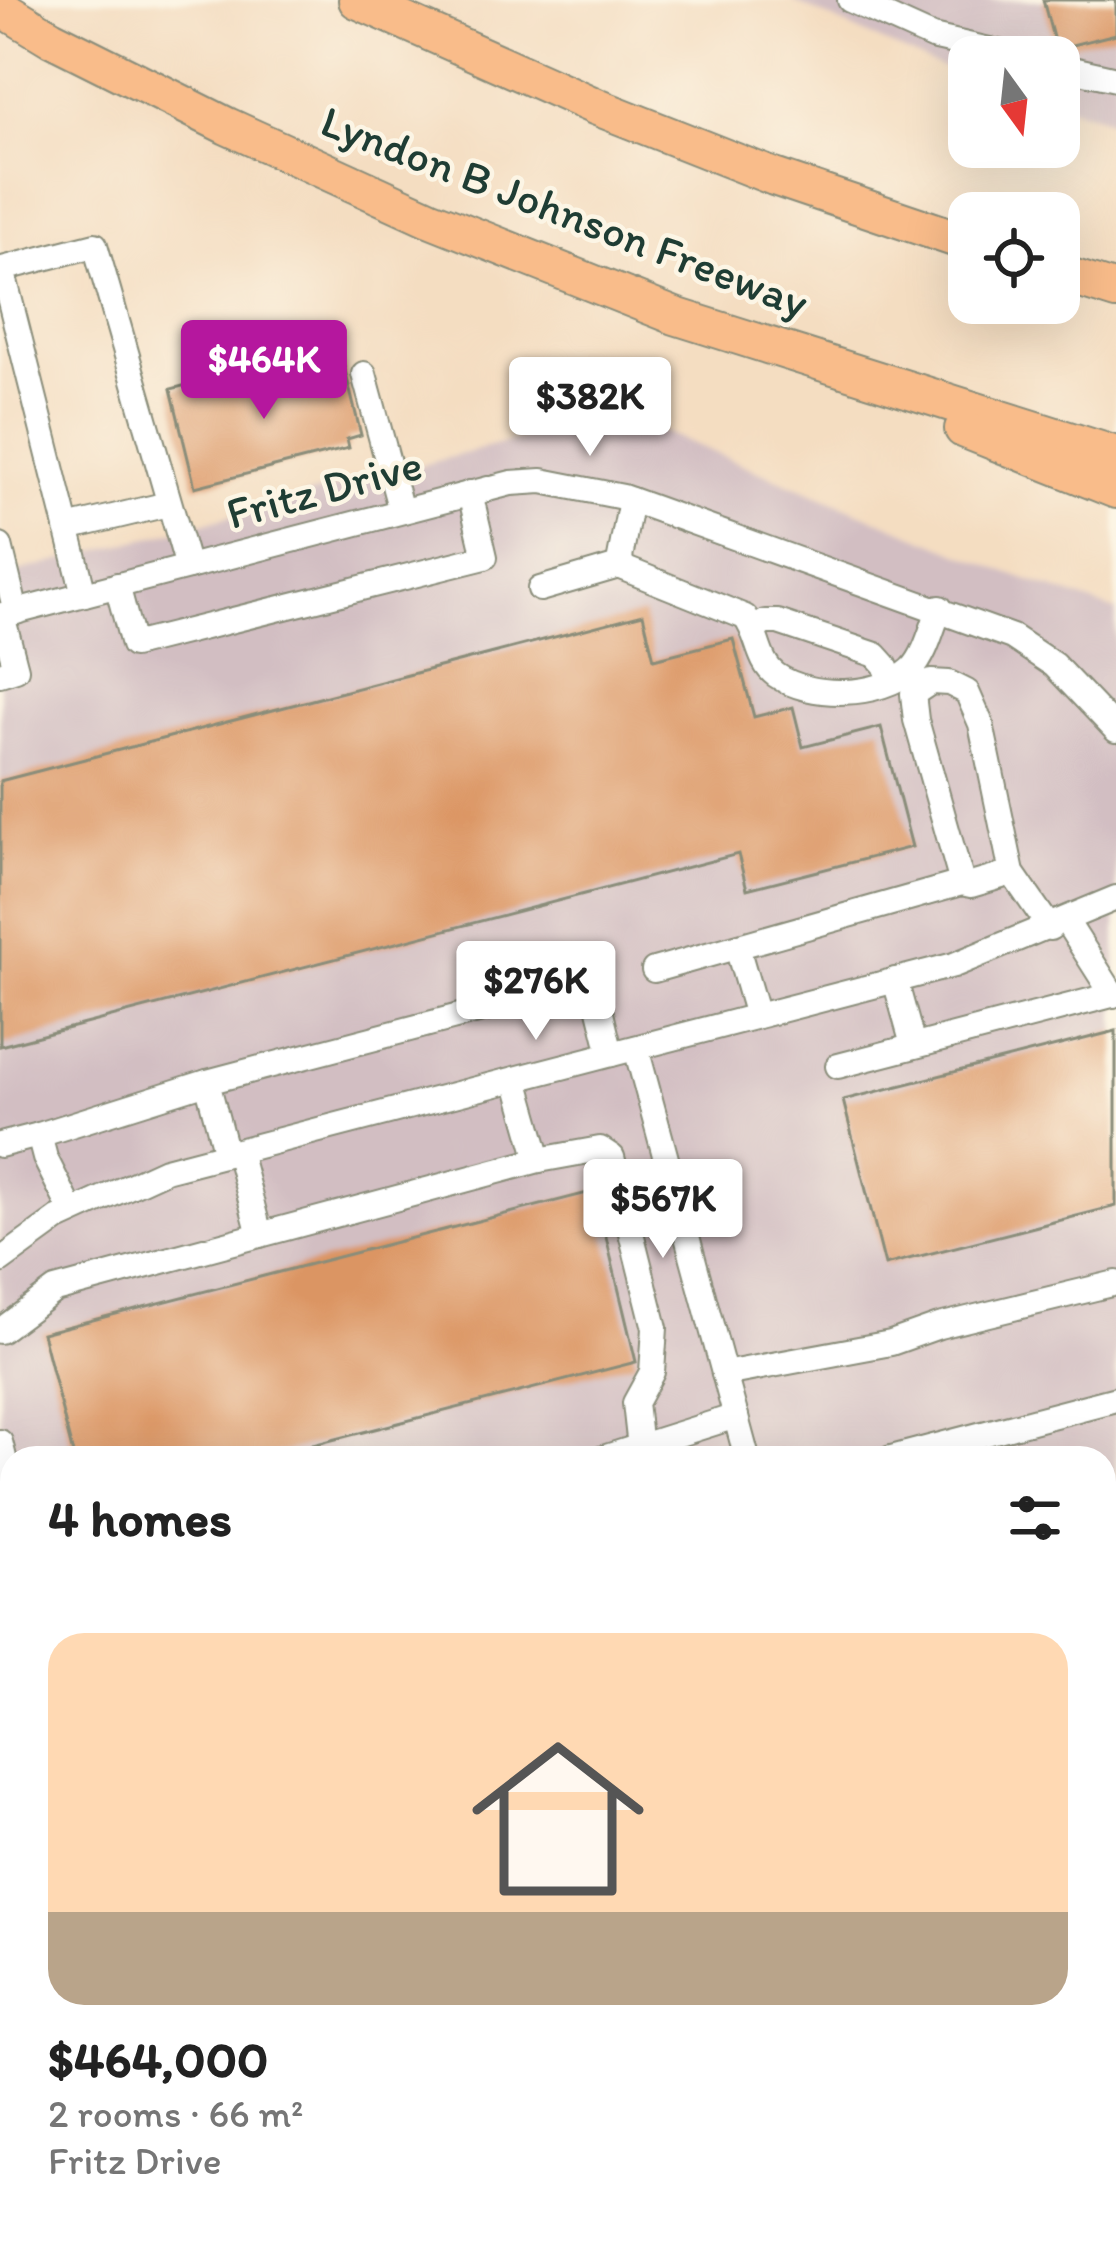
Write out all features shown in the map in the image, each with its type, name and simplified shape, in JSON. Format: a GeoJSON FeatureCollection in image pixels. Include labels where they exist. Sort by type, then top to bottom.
{"type":"FeatureCollection","features":[{"type":"Feature","properties":{"kind":"highway"},"geometry":{"type":"LineString","coordinates":[[357,0],[596,107],[774,177],[948,236]]}},
{"type":"Feature","properties":{"kind":"highway","name":"Lyndon B Johnson Freeway"},"geometry":{"type":"LineString","coordinates":[[0,7],[51,38],[227,126],[409,209],[675,316],[1116,455]]}},
{"type":"Feature","properties":{"kind":"highway"},"geometry":{"type":"LineString","coordinates":[[774,177],[948,223]]}},
{"type":"Feature","properties":{"kind":"highway"},"geometry":{"type":"LineString","coordinates":[[1080,258],[1116,266]]}},
{"type":"Feature","properties":{"kind":"highway"},"geometry":{"type":"LineString","coordinates":[[1080,280],[1116,291]]}},
{"type":"Feature","properties":{"kind":"highway"},"geometry":{"type":"LineString","coordinates":[[675,316],[1116,490]]}},
{"type":"Feature","properties":{"kind":"street"},"geometry":{"type":"LineString","coordinates":[[850,0],[909,13],[932,37],[948,41]]}},
{"type":"Feature","properties":{"kind":"street"},"geometry":{"type":"LineString","coordinates":[[1080,71],[1116,79]]}},
{"type":"Feature","properties":{"kind":"street"},"geometry":{"type":"LineString","coordinates":[[84,594],[2,269],[95,245],[188,567]]}},
{"type":"Feature","properties":{"kind":"street"},"geometry":{"type":"LineString","coordinates":[[364,374],[401,511]]}},
{"type":"Feature","properties":{"kind":"street","name":"Fritz Drive"},"geometry":{"type":"LineString","coordinates":[[6,614],[512,483],[542,481],[631,500],[1012,637],[1054,665],[1116,730]]}},
{"type":"Feature","properties":{"kind":"street"},"geometry":{"type":"LineString","coordinates":[[117,585],[133,645],[485,557],[470,494]]}},
{"type":"Feature","properties":{"kind":"street"},"geometry":{"type":"LineString","coordinates":[[622,565],[631,500]]}},
{"type":"Feature","properties":{"kind":"street"},"geometry":{"type":"LineString","coordinates":[[67,528],[168,504]]}},
{"type":"Feature","properties":{"kind":"street"},"geometry":{"type":"LineString","coordinates":[[0,546],[16,669],[0,674]]}},
{"type":"Feature","properties":{"kind":"street"},"geometry":{"type":"LineString","coordinates":[[540,589],[622,565],[745,617],[755,629],[765,663],[778,676],[834,694],[910,678],[949,682],[967,692],[981,724],[1012,873],[1115,995],[838,1066]]}},
{"type":"Feature","properties":{"kind":"street"},"geometry":{"type":"LineString","coordinates":[[940,608],[910,678],[916,720],[962,884]]}},
{"type":"Feature","properties":{"kind":"street"},"geometry":{"type":"LineString","coordinates":[[755,629],[765,622],[778,622],[876,655],[910,678]]}},
{"type":"Feature","properties":{"kind":"street"},"geometry":{"type":"LineString","coordinates":[[654,970],[1012,873]]}},
{"type":"Feature","properties":{"kind":"street"},"geometry":{"type":"LineString","coordinates":[[0,1261],[72,1212],[165,1170],[954,965],[1116,898]]}},
{"type":"Feature","properties":{"kind":"street"},"geometry":{"type":"LineString","coordinates":[[737,946],[757,1016]]}},
{"type":"Feature","properties":{"kind":"street"},"geometry":{"type":"LineString","coordinates":[[895,980],[913,1046]]}},
{"type":"Feature","properties":{"kind":"street"},"geometry":{"type":"LineString","coordinates":[[0,1144],[207,1082],[593,981],[624,1051],[744,1446]]}},
{"type":"Feature","properties":{"kind":"street"},"geometry":{"type":"LineString","coordinates":[[516,1079],[539,1160]]}},
{"type":"Feature","properties":{"kind":"street"},"geometry":{"type":"LineString","coordinates":[[207,1082],[260,1235]]}},
{"type":"Feature","properties":{"kind":"street"},"geometry":{"type":"LineString","coordinates":[[39,1135],[72,1212]]}},
{"type":"Feature","properties":{"kind":"street"},"geometry":{"type":"LineString","coordinates":[[0,1331],[55,1290],[539,1160],[600,1149],[612,1157],[656,1328],[652,1372],[635,1403],[640,1446]]}},
{"type":"Feature","properties":{"kind":"street"},"geometry":{"type":"LineString","coordinates":[[724,1374],[891,1343],[939,1326],[1116,1283]]}},
{"type":"Feature","properties":{"kind":"street"},"geometry":{"type":"LineString","coordinates":[[938,1446],[1116,1400]]}},
{"type":"Feature","properties":{"kind":"street"},"geometry":{"type":"LineString","coordinates":[[646,1446],[736,1416]]}},
{"type":"Feature","properties":{"kind":"shaded area"},"geometry":{"type":"Polygon","coordinates":[[[790,0],[1116,0],[1116,122],[1080,111],[1080,36],[948,36],[948,69],[790,0]]]}},
{"type":"Feature","properties":{"kind":"shaded area"},"geometry":{"type":"Polygon","coordinates":[[[617,413],[1015,576],[1116,611],[1116,1446],[0,1446],[0,577],[617,413]]]}},
{"type":"Feature","properties":{"kind":"building"},"geometry":{"type":"Polygon","coordinates":[[[1043,0],[1116,0],[1116,34],[1080,43],[1080,36],[1053,36],[1043,0]]]}},
{"type":"Feature","properties":{"kind":"building"},"geometry":{"type":"Polygon","coordinates":[[[343,362],[361,435],[347,439],[349,448],[195,487],[171,389],[221,376],[225,391],[343,362]]]}},
{"type":"Feature","properties":{"kind":"building"},"geometry":{"type":"Polygon","coordinates":[[[643,614],[654,659],[733,639],[754,717],[793,707],[803,747],[881,727],[912,847],[747,889],[738,854],[0,1046],[0,781],[643,614]]]}},
{"type":"Feature","properties":{"kind":"building"},"geometry":{"type":"Polygon","coordinates":[[[1116,1031],[1116,1206],[885,1265],[843,1100],[1116,1031]]]}},
{"type":"Feature","properties":{"kind":"building"},"geometry":{"type":"Polygon","coordinates":[[[595,1191],[636,1362],[309,1446],[71,1446],[42,1333],[595,1191]]]}}]}
